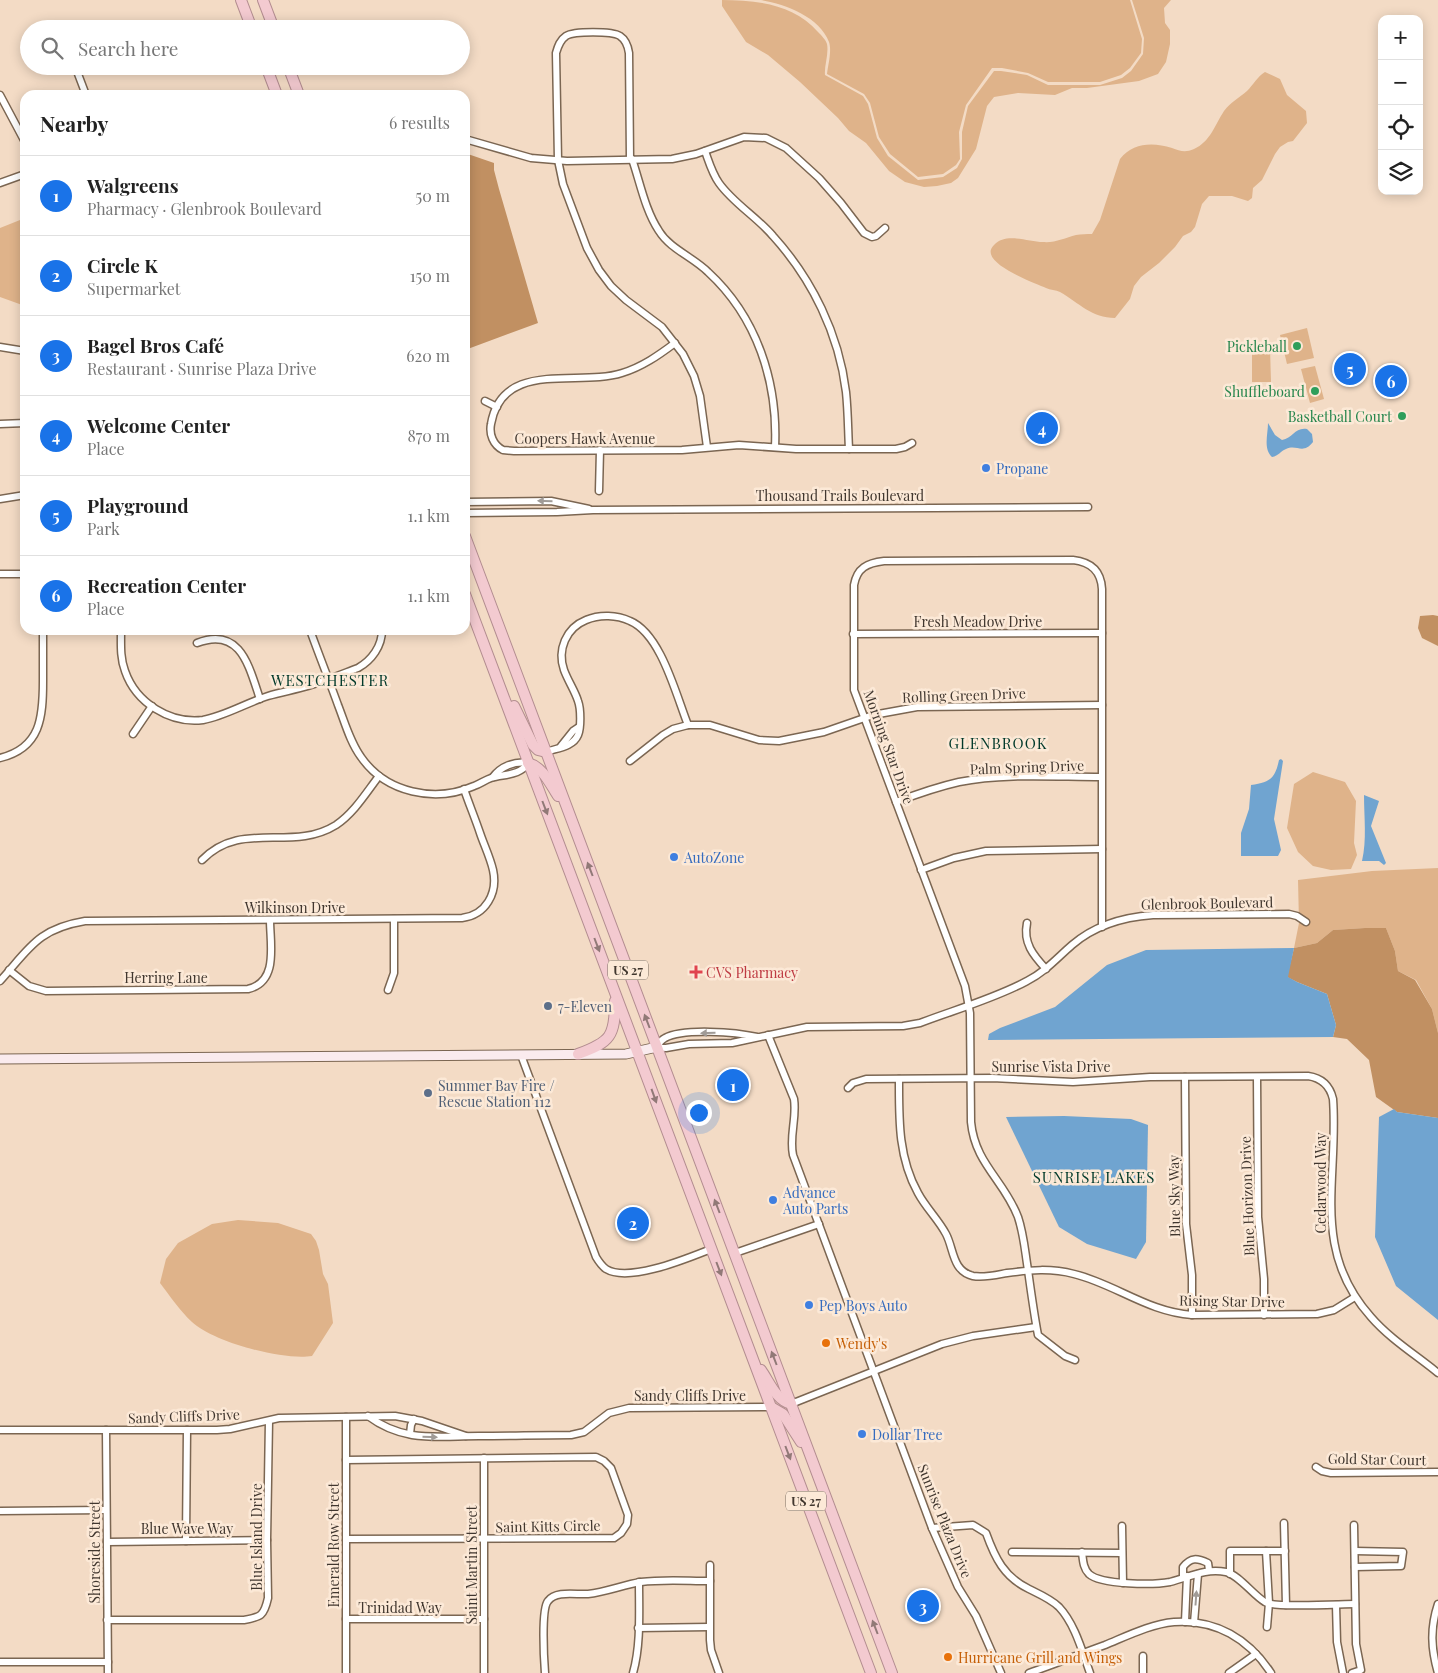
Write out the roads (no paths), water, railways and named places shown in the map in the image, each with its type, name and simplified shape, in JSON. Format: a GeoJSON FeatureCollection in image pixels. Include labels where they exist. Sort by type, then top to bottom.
{"type":"FeatureCollection","features":[{"type":"Feature","properties":{"kind":"highway"},"geometry":{"type":"LineString","coordinates":[[241,0],[249,20]]}},
{"type":"Feature","properties":{"kind":"highway"},"geometry":{"type":"LineString","coordinates":[[263,0],[271,20]]}},
{"type":"Feature","properties":{"kind":"highway"},"geometry":{"type":"LineString","coordinates":[[269,75],[275,90]]}},
{"type":"Feature","properties":{"kind":"highway"},"geometry":{"type":"LineString","coordinates":[[291,75],[297,90]]}},
{"type":"Feature","properties":{"kind":"highway","name":"US 27"},"geometry":{"type":"LineString","coordinates":[[470,549],[892,1673]]}},
{"type":"Feature","properties":{"kind":"highway","name":"US 27"},"geometry":{"type":"LineString","coordinates":[[470,608],[871,1673]]}},
{"type":"Feature","properties":{"kind":"highway"},"geometry":{"type":"LineString","coordinates":[[471,611],[478,616],[484,625],[516,713],[533,745],[538,750],[546,752]]}},
{"type":"Feature","properties":{"kind":"highway"},"geometry":{"type":"LineString","coordinates":[[528,762],[535,764],[541,770],[569,814]]}},
{"type":"Feature","properties":{"kind":"highway"},"geometry":{"type":"LineString","coordinates":[[578,1054],[596,1048],[609,1036],[613,1029],[615,1018],[614,992]]}},
{"type":"Feature","properties":{"kind":"highway"},"geometry":{"type":"LineString","coordinates":[[750,1353],[780,1398],[784,1402],[791,1404]]}},
{"type":"Feature","properties":{"kind":"highway"},"geometry":{"type":"LineString","coordinates":[[771,1407],[783,1414],[812,1460]]}},
{"type":"Feature","properties":{"kind":"main road"},"geometry":{"type":"LineString","coordinates":[[0,1059],[578,1054],[638,1052],[657,1047]]}},
{"type":"Feature","properties":{"kind":"street"},"geometry":{"type":"LineString","coordinates":[[707,448],[703,412],[696,382],[686,359],[675,343],[652,319],[616,291],[598,270],[587,248],[563,184],[558,160],[556,53],[564,37],[576,33],[611,33],[620,36],[626,43],[629,53],[631,159],[653,220],[662,236],[714,278],[730,296],[749,326],[758,344],[770,378],[776,413],[775,448]]}},
{"type":"Feature","properties":{"kind":"street"},"geometry":{"type":"LineString","coordinates":[[78,75],[84,90]]}},
{"type":"Feature","properties":{"kind":"street"},"geometry":{"type":"LineString","coordinates":[[0,95],[20,133]]}},
{"type":"Feature","properties":{"kind":"street"},"geometry":{"type":"LineString","coordinates":[[470,140],[531,158],[558,160],[672,159],[705,151],[727,142],[752,137],[766,138],[779,143],[819,178],[864,233],[872,237],[885,228]]}},
{"type":"Feature","properties":{"kind":"street"},"geometry":{"type":"LineString","coordinates":[[705,151],[714,175],[723,189],[759,221],[784,248],[817,299],[833,336],[843,373],[848,412],[849,449]]}},
{"type":"Feature","properties":{"kind":"street"},"geometry":{"type":"LineString","coordinates":[[0,183],[20,176]]}},
{"type":"Feature","properties":{"kind":"street","name":"Coopers Hawk Avenue"},"geometry":{"type":"LineString","coordinates":[[675,343],[648,362],[622,373],[599,378],[544,378],[528,381],[513,388],[502,399],[492,421],[491,433],[496,445],[503,450],[682,450],[739,444],[796,449],[896,449],[912,443]]}},
{"type":"Feature","properties":{"kind":"street"},"geometry":{"type":"LineString","coordinates":[[0,347],[20,350]]}},
{"type":"Feature","properties":{"kind":"street"},"geometry":{"type":"LineString","coordinates":[[485,401],[497,407]]}},
{"type":"Feature","properties":{"kind":"street"},"geometry":{"type":"LineString","coordinates":[[0,424],[20,423]]}},
{"type":"Feature","properties":{"kind":"street"},"geometry":{"type":"LineString","coordinates":[[599,491],[600,450]]}},
{"type":"Feature","properties":{"kind":"street"},"geometry":{"type":"LineString","coordinates":[[0,499],[20,496]]}},
{"type":"Feature","properties":{"kind":"street"},"geometry":{"type":"LineString","coordinates":[[507,501],[507,512]]}},
{"type":"Feature","properties":{"kind":"street","name":"Thousand Trails Boulevard"},"geometry":{"type":"LineString","coordinates":[[470,502],[558,502],[593,510]]}},
{"type":"Feature","properties":{"kind":"street","name":"Thousand Trails Boulevard"},"geometry":{"type":"LineString","coordinates":[[470,513],[593,510],[1088,507]]}},
{"type":"Feature","properties":{"kind":"street"},"geometry":{"type":"LineString","coordinates":[[853,566],[860,571],[870,563],[884,561],[1073,560],[1096,565],[1102,584],[1102,927]]}},
{"type":"Feature","properties":{"kind":"street","name":"Morning Star Drive"},"geometry":{"type":"LineString","coordinates":[[860,571],[854,586],[854,686],[864,718],[960,972],[969,1004],[971,1122],[975,1143],[985,1164],[1005,1191],[1016,1212],[1023,1236],[1036,1327]]}},
{"type":"Feature","properties":{"kind":"street"},"geometry":{"type":"LineString","coordinates":[[0,574],[20,574]]}},
{"type":"Feature","properties":{"kind":"street"},"geometry":{"type":"LineString","coordinates":[[546,752],[572,744],[579,734],[580,707],[564,669],[562,658],[562,648],[568,634],[579,624],[590,618],[608,616],[635,623],[652,638],[661,655],[688,725],[673,729],[663,735],[630,761]]}},
{"type":"Feature","properties":{"kind":"street","name":"Fresh Meadow Drive"},"geometry":{"type":"LineString","coordinates":[[853,634],[1102,632]]}},
{"type":"Feature","properties":{"kind":"street"},"geometry":{"type":"LineString","coordinates":[[0,758],[14,754],[25,746],[39,726],[43,706],[43,635]]}},
{"type":"Feature","properties":{"kind":"street"},"geometry":{"type":"LineString","coordinates":[[121,635],[122,658],[125,672],[135,691],[152,706],[174,717],[192,720],[211,718],[260,699],[306,687],[358,668],[365,664],[375,652],[382,635]]}},
{"type":"Feature","properties":{"kind":"street"},"geometry":{"type":"LineString","coordinates":[[312,635],[353,743],[364,762],[379,776],[395,786],[416,792],[435,794],[464,789],[493,777],[502,777],[519,771],[528,762]]}},
{"type":"Feature","properties":{"kind":"street"},"geometry":{"type":"LineString","coordinates":[[197,643],[216,639],[236,646],[246,660],[260,699]]}},
{"type":"Feature","properties":{"kind":"street","name":"Rolling Green Drive"},"geometry":{"type":"LineString","coordinates":[[688,725],[703,724],[715,726],[762,741],[787,740],[824,732],[864,718],[898,710],[935,706],[1102,705]]}},
{"type":"Feature","properties":{"kind":"street"},"geometry":{"type":"LineString","coordinates":[[133,734],[152,706]]}},
{"type":"Feature","properties":{"kind":"street"},"geometry":{"type":"LineString","coordinates":[[202,860],[220,846],[238,839],[300,837],[327,830],[350,813],[379,776]]}},
{"type":"Feature","properties":{"kind":"street","name":"Palm Spring Drive"},"geometry":{"type":"LineString","coordinates":[[896,802],[941,787],[978,779],[1102,777]]}},
{"type":"Feature","properties":{"kind":"street","name":"Wilkinson Drive"},"geometry":{"type":"LineString","coordinates":[[0,982],[27,949],[40,938],[59,928],[78,922],[98,920],[468,917],[480,912],[489,901],[494,885],[493,869],[464,789]]}},
{"type":"Feature","properties":{"kind":"street"},"geometry":{"type":"LineString","coordinates":[[921,870],[961,856],[986,851],[1102,849]]}},
{"type":"Feature","properties":{"kind":"street","name":"Glenbrook Boulevard"},"geometry":{"type":"LineString","coordinates":[[657,1047],[732,1043],[768,1034],[812,1027],[909,1025],[920,1022],[1021,984],[1046,969],[1078,940],[1102,927],[1126,919],[1153,915],[1289,914],[1297,916],[1306,922]]}},
{"type":"Feature","properties":{"kind":"street"},"geometry":{"type":"LineString","coordinates":[[388,990],[394,973],[394,918]]}},
{"type":"Feature","properties":{"kind":"street","name":"Herring Lane"},"geometry":{"type":"LineString","coordinates":[[9,970],[29,986],[46,991],[248,989],[262,983],[270,970],[270,920]]}},
{"type":"Feature","properties":{"kind":"street"},"geometry":{"type":"LineString","coordinates":[[1027,923],[1026,936],[1028,945],[1046,969]]}},
{"type":"Feature","properties":{"kind":"street"},"geometry":{"type":"LineString","coordinates":[[657,1047],[667,1037],[690,1033],[732,1032],[756,1037]]}},
{"type":"Feature","properties":{"kind":"street","name":"Sunrise Plaza Drive"},"geometry":{"type":"LineString","coordinates":[[768,1034],[794,1099],[792,1149],[819,1224],[932,1528],[958,1588],[976,1616],[1001,1673]]}},
{"type":"Feature","properties":{"kind":"street"},"geometry":{"type":"LineString","coordinates":[[521,1055],[596,1257],[605,1268],[621,1272],[655,1270],[711,1249]]}},
{"type":"Feature","properties":{"kind":"street","name":"Sunrise Vista Drive"},"geometry":{"type":"LineString","coordinates":[[848,1088],[853,1083],[862,1080],[971,1078],[1072,1082],[1143,1077],[1257,1076]]}},
{"type":"Feature","properties":{"kind":"street","name":"Cedarwood Way"},"geometry":{"type":"LineString","coordinates":[[1257,1076],[1312,1077],[1323,1082],[1331,1091],[1334,1103],[1330,1214],[1339,1262],[1355,1297],[1376,1322],[1438,1373]]}},
{"type":"Feature","properties":{"kind":"street","name":"Blue Horizon Drive"},"geometry":{"type":"LineString","coordinates":[[1257,1076],[1258,1217],[1264,1279],[1264,1315]]}},
{"type":"Feature","properties":{"kind":"street","name":"Blue Sky Way"},"geometry":{"type":"LineString","coordinates":[[1185,1077],[1186,1224],[1192,1280],[1192,1315]]}},
{"type":"Feature","properties":{"kind":"street","name":"Rising Star Drive"},"geometry":{"type":"LineString","coordinates":[[899,1079],[899,1130],[907,1168],[921,1199],[947,1235],[957,1266],[966,1274],[978,1276],[1028,1270],[1052,1270],[1079,1275],[1153,1307],[1172,1313],[1192,1315],[1323,1313],[1339,1308],[1355,1297]]}},
{"type":"Feature","properties":{"kind":"street"},"geometry":{"type":"LineString","coordinates":[[735,1254],[819,1224]]}},
{"type":"Feature","properties":{"kind":"street"},"geometry":{"type":"LineString","coordinates":[[791,1404],[958,1339],[1036,1327],[1038,1335],[1065,1356],[1075,1360]]}},
{"type":"Feature","properties":{"kind":"street","name":"Sandy Cliffs Drive"},"geometry":{"type":"LineString","coordinates":[[368,1416],[380,1425],[424,1437],[571,1435],[584,1432],[609,1413],[629,1408],[771,1407]]}},
{"type":"Feature","properties":{"kind":"street","name":"Sandy Cliffs Drive"},"geometry":{"type":"LineString","coordinates":[[0,1430],[230,1429],[269,1422],[280,1418],[395,1416],[414,1419],[466,1436]]}},
{"type":"Feature","properties":{"kind":"street","name":"Emerald Row Street"},"geometry":{"type":"LineString","coordinates":[[346,1417],[346,1673]]}},
{"type":"Feature","properties":{"kind":"street"},"geometry":{"type":"LineString","coordinates":[[410,1434],[414,1419]]}},
{"type":"Feature","properties":{"kind":"street","name":"Blue Island Drive"},"geometry":{"type":"LineString","coordinates":[[107,1620],[244,1620],[257,1618],[262,1615],[268,1598],[269,1422]]}},
{"type":"Feature","properties":{"kind":"street","name":"Shoreside Street"},"geometry":{"type":"LineString","coordinates":[[106,1430],[108,1673]]}},
{"type":"Feature","properties":{"kind":"street"},"geometry":{"type":"LineString","coordinates":[[186,1541],[187,1430]]}},
{"type":"Feature","properties":{"kind":"street","name":"Saint Kitts Circle"},"geometry":{"type":"LineString","coordinates":[[346,1460],[596,1457],[604,1461],[610,1468],[628,1515],[627,1524],[621,1533],[614,1538],[346,1539]]}},
{"type":"Feature","properties":{"kind":"street","name":"Saint Martin Street"},"geometry":{"type":"LineString","coordinates":[[484,1458],[484,1673]]}},
{"type":"Feature","properties":{"kind":"street","name":"Gold Star Court"},"geometry":{"type":"LineString","coordinates":[[1316,1467],[1322,1472],[1331,1473],[1438,1472]]}},
{"type":"Feature","properties":{"kind":"street"},"geometry":{"type":"LineString","coordinates":[[0,1511],[106,1510]]}},
{"type":"Feature","properties":{"kind":"street"},"geometry":{"type":"LineString","coordinates":[[1284,1523],[1286,1604]]}},
{"type":"Feature","properties":{"kind":"street"},"geometry":{"type":"LineString","coordinates":[[1352,1673],[1361,1670],[1356,1644],[1354,1524]]}},
{"type":"Feature","properties":{"kind":"street"},"geometry":{"type":"LineString","coordinates":[[932,1528],[973,1525],[986,1533],[1010,1577],[1019,1585],[1058,1606],[1069,1620],[1090,1673]]}},
{"type":"Feature","properties":{"kind":"street"},"geometry":{"type":"LineString","coordinates":[[1122,1526],[1123,1583]]}},
{"type":"Feature","properties":{"kind":"street","name":"Blue Wave Way"},"geometry":{"type":"LineString","coordinates":[[107,1542],[267,1540]]}},
{"type":"Feature","properties":{"kind":"street"},"geometry":{"type":"LineString","coordinates":[[1230,1574],[1230,1551],[1285,1551]]}},
{"type":"Feature","properties":{"kind":"street"},"geometry":{"type":"LineString","coordinates":[[1266,1551],[1267,1626]]}},
{"type":"Feature","properties":{"kind":"street"},"geometry":{"type":"LineString","coordinates":[[1354,1551],[1403,1552],[1401,1566],[1355,1566]]}},
{"type":"Feature","properties":{"kind":"street"},"geometry":{"type":"LineString","coordinates":[[1012,1552],[1122,1553]]}},
{"type":"Feature","properties":{"kind":"street"},"geometry":{"type":"LineString","coordinates":[[1082,1552],[1083,1563],[1088,1573],[1098,1579],[1112,1583],[1170,1582],[1209,1570],[1230,1574],[1268,1604],[1356,1604]]}},
{"type":"Feature","properties":{"kind":"street"},"geometry":{"type":"LineString","coordinates":[[1185,1622],[1185,1577],[1183,1567],[1190,1559],[1196,1558],[1208,1564],[1209,1570]]}},
{"type":"Feature","properties":{"kind":"street"},"geometry":{"type":"LineString","coordinates":[[710,1565],[711,1650],[719,1673]]}},
{"type":"Feature","properties":{"kind":"street"},"geometry":{"type":"LineString","coordinates":[[1194,1622],[1198,1574]]}},
{"type":"Feature","properties":{"kind":"street"},"geometry":{"type":"LineString","coordinates":[[544,1673],[544,1622],[546,1603],[549,1598],[561,1595],[590,1594],[639,1582],[710,1581]]}},
{"type":"Feature","properties":{"kind":"street"},"geometry":{"type":"LineString","coordinates":[[633,1673],[638,1628],[639,1582]]}},
{"type":"Feature","properties":{"kind":"street"},"geometry":{"type":"LineString","coordinates":[[1336,1604],[1337,1642],[1343,1673]]}},
{"type":"Feature","properties":{"kind":"street"},"geometry":{"type":"LineString","coordinates":[[1438,1604],[1432,1636],[1434,1659],[1438,1673]]}},
{"type":"Feature","properties":{"kind":"street","name":"Trinidad Way"},"geometry":{"type":"LineString","coordinates":[[346,1619],[484,1619]]}},
{"type":"Feature","properties":{"kind":"street"},"geometry":{"type":"LineString","coordinates":[[1029,1673],[1149,1628],[1174,1622],[1194,1622],[1215,1626],[1227,1631],[1246,1644],[1271,1673]]}},
{"type":"Feature","properties":{"kind":"street"},"geometry":{"type":"LineString","coordinates":[[638,1628],[710,1626]]}},
{"type":"Feature","properties":{"kind":"street"},"geometry":{"type":"LineString","coordinates":[[1229,1673],[1256,1654]]}},
{"type":"Feature","properties":{"kind":"street"},"geometry":{"type":"LineString","coordinates":[[1143,1656],[1143,1673]]}},
{"type":"Feature","properties":{"kind":"street"},"geometry":{"type":"LineString","coordinates":[[0,1662],[108,1662]]}},
{"type":"Feature","properties":{"kind":"water"},"geometry":{"type":"Polygon","coordinates":[[[1268,423],[1275,435],[1282,440],[1297,431],[1307,429],[1312,434],[1313,442],[1306,448],[1290,448],[1272,457],[1267,446],[1268,423]]]}},
{"type":"Feature","properties":{"kind":"water"},"geometry":{"type":"Polygon","coordinates":[[[1281,759],[1283,761],[1274,819],[1281,850],[1278,856],[1241,856],[1241,833],[1249,809],[1251,785],[1271,779],[1281,759]]]}},
{"type":"Feature","properties":{"kind":"water"},"geometry":{"type":"Polygon","coordinates":[[[1364,795],[1379,801],[1371,826],[1386,863],[1384,865],[1379,861],[1362,861],[1365,837],[1364,795]]]}},
{"type":"Feature","properties":{"kind":"water"},"geometry":{"type":"Polygon","coordinates":[[[1294,948],[1288,977],[1327,994],[1336,1025],[1333,1037],[988,1040],[989,1034],[1000,1028],[1055,1007],[1107,965],[1146,950],[1294,948]]]}},
{"type":"Feature","properties":{"kind":"water"},"geometry":{"type":"Polygon","coordinates":[[[1394,1109],[1397,1112],[1438,1118],[1438,1320],[1396,1286],[1375,1237],[1379,1117],[1394,1109]]]}},
{"type":"Feature","properties":{"kind":"water"},"geometry":{"type":"Polygon","coordinates":[[[1064,1116],[1131,1119],[1148,1125],[1146,1242],[1136,1259],[1087,1244],[1059,1227],[1006,1117],[1064,1116]]]}},
{"type":"Feature","properties":{"kind":"place","name":"Pickleball"},"geometry":{"type":"Point","coordinates":[1297,346]}},
{"type":"Feature","properties":{"kind":"place","name":"Playground"},"geometry":{"type":"Point","coordinates":[1350,369]}},
{"type":"Feature","properties":{"kind":"place","name":"Recreation Center"},"geometry":{"type":"Point","coordinates":[1391,381]}},
{"type":"Feature","properties":{"kind":"place","name":"Shuffleboard"},"geometry":{"type":"Point","coordinates":[1315,391]}},
{"type":"Feature","properties":{"kind":"place","name":"Basketball Court"},"geometry":{"type":"Point","coordinates":[1402,416]}},
{"type":"Feature","properties":{"kind":"place","name":"Welcome Center"},"geometry":{"type":"Point","coordinates":[1042,428]}},
{"type":"Feature","properties":{"kind":"place","name":"Propane"},"geometry":{"type":"Point","coordinates":[986,468]}},
{"type":"Feature","properties":{"kind":"place","name":"AutoZone"},"geometry":{"type":"Point","coordinates":[674,857]}},
{"type":"Feature","properties":{"kind":"place","name":"CVS Pharmacy"},"geometry":{"type":"Point","coordinates":[696,972]}},
{"type":"Feature","properties":{"kind":"place","name":"7-Eleven"},"geometry":{"type":"Point","coordinates":[548,1006]}},
{"type":"Feature","properties":{"kind":"place","name":"Walgreens"},"geometry":{"type":"Point","coordinates":[733,1085]}},
{"type":"Feature","properties":{"kind":"place","name":"Summer Bay Fire / Rescue Station 112"},"geometry":{"type":"Point","coordinates":[428,1093]}},
{"type":"Feature","properties":{"kind":"place","name":"Advance Auto Parts"},"geometry":{"type":"Point","coordinates":[773,1200]}},
{"type":"Feature","properties":{"kind":"place","name":"Circle K"},"geometry":{"type":"Point","coordinates":[633,1223]}},
{"type":"Feature","properties":{"kind":"place","name":"Pep Boys Auto"},"geometry":{"type":"Point","coordinates":[809,1305]}},
{"type":"Feature","properties":{"kind":"place","name":"Wendy's"},"geometry":{"type":"Point","coordinates":[826,1343]}},
{"type":"Feature","properties":{"kind":"place","name":"Dollar Tree"},"geometry":{"type":"Point","coordinates":[862,1434]}},
{"type":"Feature","properties":{"kind":"place","name":"Bagel Bros Café"},"geometry":{"type":"Point","coordinates":[923,1606]}},
{"type":"Feature","properties":{"kind":"place","name":"Hurricane Grill and Wings"},"geometry":{"type":"Point","coordinates":[948,1657]}},
{"type":"Feature","properties":{"kind":"district","name":"WESTCHESTER"},"geometry":{"type":"Point","coordinates":[330,680]}},
{"type":"Feature","properties":{"kind":"district","name":"GLENBROOK"},"geometry":{"type":"Point","coordinates":[998,743]}},
{"type":"Feature","properties":{"kind":"district","name":"SUNRISE LAKES"},"geometry":{"type":"Point","coordinates":[1094,1177]}}]}
